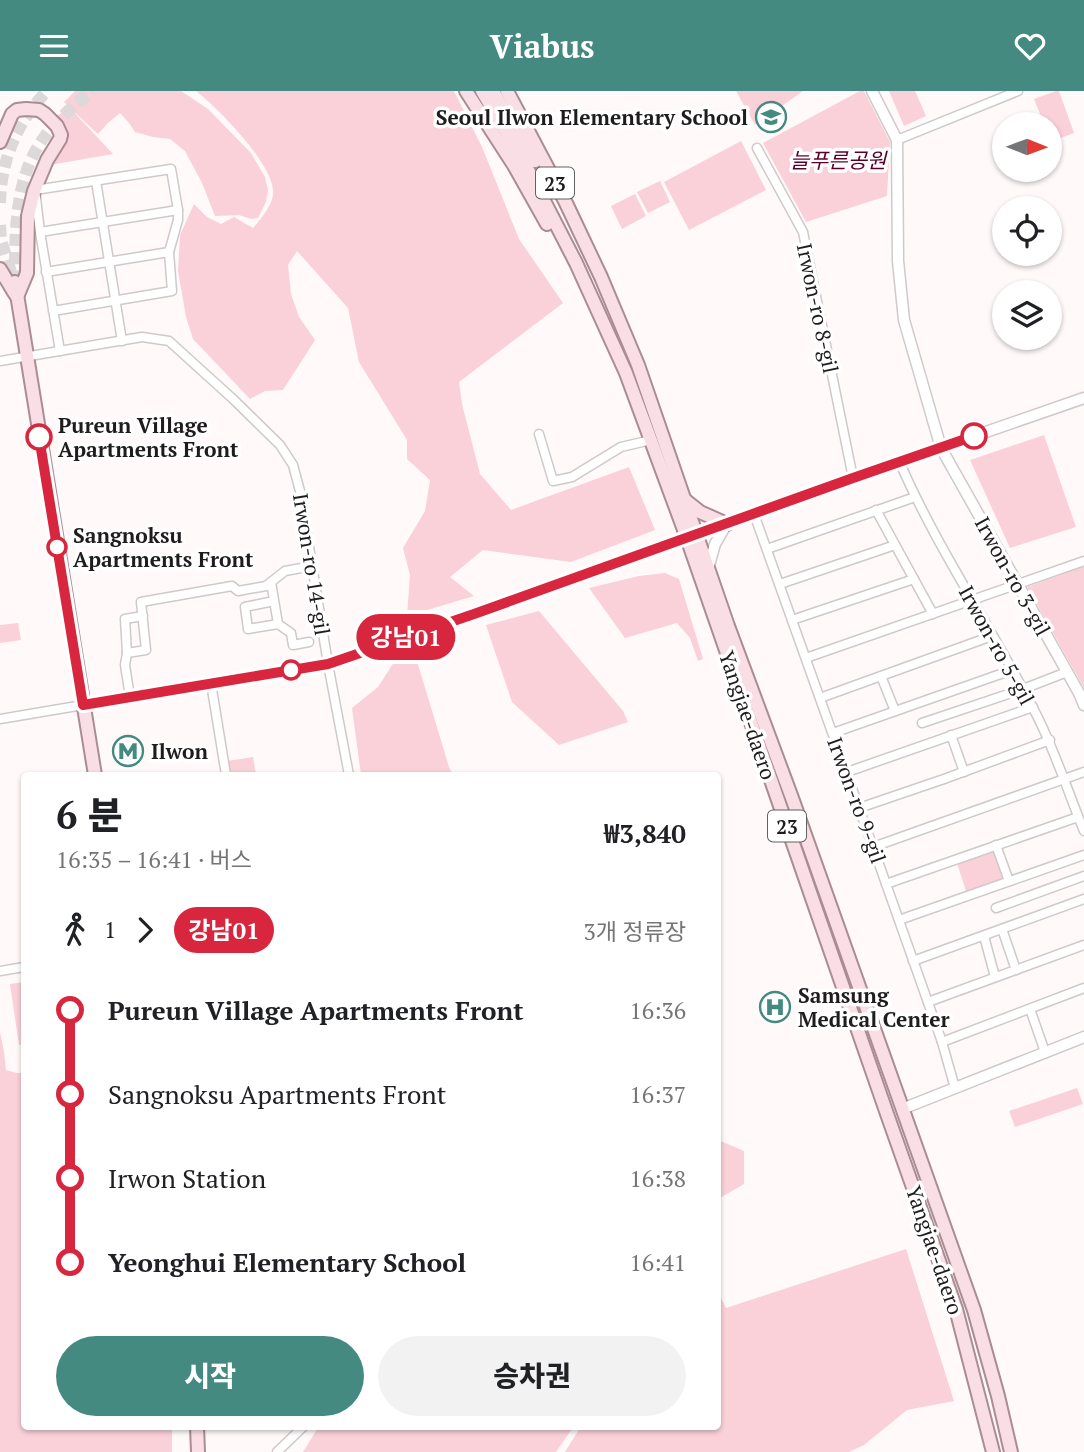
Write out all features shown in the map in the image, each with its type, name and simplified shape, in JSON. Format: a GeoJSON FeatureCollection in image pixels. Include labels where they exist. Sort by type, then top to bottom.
{"type":"FeatureCollection","features":[{"type":"Feature","properties":{"kind":"main road","name":"Yangjae-daero"},"geometry":{"type":"LineString","coordinates":[[466,91],[549,228],[576,263]]}},
{"type":"Feature","properties":{"kind":"main road","name":"Yangjae-daero"},"geometry":{"type":"LineString","coordinates":[[482,91],[524,162],[576,263],[626,373],[651,440],[708,569],[797,810],[974,1310],[1012,1452]]}},
{"type":"Feature","properties":{"kind":"main road","name":"Yangjae-daero"},"geometry":{"type":"LineString","coordinates":[[493,91],[601,278]]}},
{"type":"Feature","properties":{"kind":"main road","name":"Yangjae-daero"},"geometry":{"type":"LineString","coordinates":[[507,91],[565,201],[638,365],[684,499],[692,537],[887,1114],[956,1309],[993,1452]]}},
{"type":"Feature","properties":{"kind":"main road"},"geometry":{"type":"LineString","coordinates":[[0,142],[12,114],[17,110],[39,110],[57,126],[61,135],[34,191],[28,216],[27,273],[17,297]]}},
{"type":"Feature","properties":{"kind":"main road"},"geometry":{"type":"LineString","coordinates":[[0,269],[17,297]]}},
{"type":"Feature","properties":{"kind":"main road"},"geometry":{"type":"LineString","coordinates":[[15,282],[94,772]]}},
{"type":"Feature","properties":{"kind":"main road"},"geometry":{"type":"LineString","coordinates":[[684,499],[700,512],[727,524]]}},
{"type":"Feature","properties":{"kind":"main road"},"geometry":{"type":"LineString","coordinates":[[197,1430],[198,1452]]}},
{"type":"Feature","properties":{"kind":"street"},"geometry":{"type":"LineString","coordinates":[[872,91],[897,140],[1018,91]]}},
{"type":"Feature","properties":{"kind":"street","name":"Irwon-ro 3-gil"},"geometry":{"type":"LineString","coordinates":[[897,140],[898,261],[904,320],[941,448],[1084,704]]}},
{"type":"Feature","properties":{"kind":"street","name":"Irwon-ro 8-gil"},"geometry":{"type":"LineString","coordinates":[[757,148],[803,232],[853,478]]}},
{"type":"Feature","properties":{"kind":"street"},"geometry":{"type":"LineString","coordinates":[[53,311],[172,291],[169,252],[178,210],[171,169],[34,190],[46,272],[60,351]]}},
{"type":"Feature","properties":{"kind":"street"},"geometry":{"type":"LineString","coordinates":[[0,361],[122,341],[96,181]]}},
{"type":"Feature","properties":{"kind":"street"},"geometry":{"type":"LineString","coordinates":[[40,232],[178,210]]}},
{"type":"Feature","properties":{"kind":"street"},"geometry":{"type":"LineString","coordinates":[[46,272],[169,252]]}},
{"type":"Feature","properties":{"kind":"street","name":"Irwon-ro 14-gil"},"geometry":{"type":"LineString","coordinates":[[122,341],[142,337],[169,341],[280,445],[293,465],[300,491],[348,772]]}},
{"type":"Feature","properties":{"kind":"street"},"geometry":{"type":"LineString","coordinates":[[0,719],[328,664],[1084,398]]}},
{"type":"Feature","properties":{"kind":"street"},"geometry":{"type":"LineString","coordinates":[[539,434],[552,481],[572,477],[621,447],[651,440]]}},
{"type":"Feature","properties":{"kind":"street","name":"Irwon-ro 5-gil"},"geometry":{"type":"LineString","coordinates":[[900,463],[915,497],[1050,740],[1084,831]]}},
{"type":"Feature","properties":{"kind":"street"},"geometry":{"type":"LineString","coordinates":[[767,549],[915,497]]}},
{"type":"Feature","properties":{"kind":"street"},"geometry":{"type":"LineString","coordinates":[[876,510],[933,614]]}},
{"type":"Feature","properties":{"kind":"street","name":"Irwon-ro 9-gil"},"geometry":{"type":"LineString","coordinates":[[754,514],[914,961],[955,1088]]}},
{"type":"Feature","properties":{"kind":"street"},"geometry":{"type":"LineString","coordinates":[[708,569],[715,544],[727,524]]}},
{"type":"Feature","properties":{"kind":"street"},"geometry":{"type":"LineString","coordinates":[[780,585],[895,545]]}},
{"type":"Feature","properties":{"kind":"street"},"geometry":{"type":"LineString","coordinates":[[806,658],[1084,561]]}},
{"type":"Feature","properties":{"kind":"street"},"geometry":{"type":"LineString","coordinates":[[127,653],[146,650],[141,602],[232,586],[238,591],[266,586],[285,571],[312,566]]}},
{"type":"Feature","properties":{"kind":"street"},"geometry":{"type":"LineString","coordinates":[[792,620],[914,579]]}},
{"type":"Feature","properties":{"kind":"street"},"geometry":{"type":"LineString","coordinates":[[271,582],[278,624]]}},
{"type":"Feature","properties":{"kind":"street"},"geometry":{"type":"LineString","coordinates":[[274,601],[245,607],[248,629],[278,624],[291,633],[293,645],[309,642]]}},
{"type":"Feature","properties":{"kind":"street"},"geometry":{"type":"LineString","coordinates":[[130,697],[125,665],[125,619],[143,616]]}},
{"type":"Feature","properties":{"kind":"street"},"geometry":{"type":"LineString","coordinates":[[820,698],[992,636]]}},
{"type":"Feature","properties":{"kind":"street"},"geometry":{"type":"LineString","coordinates":[[833,733],[1012,670]]}},
{"type":"Feature","properties":{"kind":"street"},"geometry":{"type":"LineString","coordinates":[[922,723],[1067,672]]}},
{"type":"Feature","properties":{"kind":"street"},"geometry":{"type":"LineString","coordinates":[[881,676],[895,711]]}},
{"type":"Feature","properties":{"kind":"street"},"geometry":{"type":"LineString","coordinates":[[211,683],[226,772]]}},
{"type":"Feature","properties":{"kind":"street"},"geometry":{"type":"LineString","coordinates":[[847,772],[1033,707]]}},
{"type":"Feature","properties":{"kind":"street"},"geometry":{"type":"LineString","coordinates":[[951,736],[964,772]]}},
{"type":"Feature","properties":{"kind":"street"},"geometry":{"type":"LineString","coordinates":[[859,808],[1050,740]]}},
{"type":"Feature","properties":{"kind":"street"},"geometry":{"type":"LineString","coordinates":[[873,846],[1084,772]]}},
{"type":"Feature","properties":{"kind":"street"},"geometry":{"type":"LineString","coordinates":[[886,884],[1078,817]]}},
{"type":"Feature","properties":{"kind":"street"},"geometry":{"type":"LineString","coordinates":[[996,845],[1009,881]]}},
{"type":"Feature","properties":{"kind":"street"},"geometry":{"type":"LineString","coordinates":[[899,919],[1084,855]]}},
{"type":"Feature","properties":{"kind":"street"},"geometry":{"type":"LineString","coordinates":[[996,908],[1084,876]]}},
{"type":"Feature","properties":{"kind":"street"},"geometry":{"type":"LineString","coordinates":[[914,961],[1084,899]]}},
{"type":"Feature","properties":{"kind":"street"},"geometry":{"type":"LineString","coordinates":[[1002,929],[1016,970]]}},
{"type":"Feature","properties":{"kind":"street"},"geometry":{"type":"LineString","coordinates":[[984,936],[995,977]]}},
{"type":"Feature","properties":{"kind":"street"},"geometry":{"type":"LineString","coordinates":[[928,1002],[1084,945]]}},
{"type":"Feature","properties":{"kind":"street"},"geometry":{"type":"LineString","coordinates":[[0,971],[21,968]]}},
{"type":"Feature","properties":{"kind":"street"},"geometry":{"type":"LineString","coordinates":[[942,1042],[1084,988]]}},
{"type":"Feature","properties":{"kind":"street"},"geometry":{"type":"LineString","coordinates":[[1030,1009],[1045,1052]]}},
{"type":"Feature","properties":{"kind":"street"},"geometry":{"type":"LineString","coordinates":[[887,1114],[1084,1037]]}},
{"type":"Feature","properties":{"kind":"street"},"geometry":{"type":"LineString","coordinates":[[277,1452],[300,1430]]}},
{"type":"Feature","properties":{"kind":"green space"},"geometry":{"type":"Polygon","coordinates":[[[75,91],[181,91],[208,109],[251,153],[265,177],[268,190],[266,202],[258,218],[239,215],[215,216],[185,151],[170,139],[135,132],[120,113],[98,134],[64,102],[75,91]]]}},
{"type":"Feature","properties":{"kind":"green space"},"geometry":{"type":"Polygon","coordinates":[[[196,91],[454,91],[482,147],[519,239],[563,303],[459,382],[480,474],[511,510],[629,467],[655,530],[571,562],[483,550],[450,577],[474,596],[407,616],[410,575],[403,548],[425,511],[430,480],[407,459],[407,440],[359,362],[348,308],[297,251],[288,265],[291,294],[299,317],[315,340],[283,390],[265,391],[250,399],[193,339],[178,271],[180,235],[194,204],[207,217],[221,224],[234,217],[253,228],[267,210],[273,195],[270,178],[254,151],[230,122],[196,91]]]}},
{"type":"Feature","properties":{"kind":"green space"},"geometry":{"type":"Polygon","coordinates":[[[736,91],[803,91],[755,125],[736,91]]]}},
{"type":"Feature","properties":{"kind":"green space","name":"늘푸른공원"},"geometry":{"type":"Polygon","coordinates":[[[864,91],[890,142],[887,196],[806,222],[763,143],[864,91]]]}},
{"type":"Feature","properties":{"kind":"green space"},"geometry":{"type":"Polygon","coordinates":[[[889,91],[915,91],[926,116],[904,126],[889,91]]]}},
{"type":"Feature","properties":{"kind":"green space"},"geometry":{"type":"Polygon","coordinates":[[[1059,91],[1074,133],[1062,138],[1062,112],[1039,112],[1034,99],[1059,91]]]}},
{"type":"Feature","properties":{"kind":"green space"},"geometry":{"type":"Polygon","coordinates":[[[70,108],[113,154],[50,165],[66,139],[58,115],[70,108]]]}},
{"type":"Feature","properties":{"kind":"green space"},"geometry":{"type":"Polygon","coordinates":[[[741,141],[766,190],[689,230],[664,182],[741,141]]]}},
{"type":"Feature","properties":{"kind":"green space"},"geometry":{"type":"Polygon","coordinates":[[[660,181],[670,202],[648,213],[637,192],[660,181]]]}},
{"type":"Feature","properties":{"kind":"green space"},"geometry":{"type":"Polygon","coordinates":[[[635,194],[646,216],[622,229],[611,206],[635,194]]]}},
{"type":"Feature","properties":{"kind":"green space"},"geometry":{"type":"Polygon","coordinates":[[[1044,435],[1076,527],[1010,548],[970,460],[1044,435]]]}},
{"type":"Feature","properties":{"kind":"green space"},"geometry":{"type":"Polygon","coordinates":[[[1084,566],[1084,688],[1027,587],[1084,566]]]}},
{"type":"Feature","properties":{"kind":"green space"},"geometry":{"type":"Polygon","coordinates":[[[665,573],[679,579],[703,659],[698,661],[690,638],[677,623],[625,638],[589,588],[665,573]]]}},
{"type":"Feature","properties":{"kind":"green space"},"geometry":{"type":"Polygon","coordinates":[[[539,611],[623,711],[628,722],[559,745],[512,702],[486,625],[539,611]]]}},
{"type":"Feature","properties":{"kind":"green space"},"geometry":{"type":"Polygon","coordinates":[[[18,623],[21,640],[0,643],[0,625],[18,623]]]}},
{"type":"Feature","properties":{"kind":"green space"},"geometry":{"type":"Polygon","coordinates":[[[413,648],[452,772],[361,772],[352,708],[378,687],[398,656],[413,648]]]}},
{"type":"Feature","properties":{"kind":"green space"},"geometry":{"type":"Polygon","coordinates":[[[253,757],[256,772],[229,772],[227,761],[253,757]]]}},
{"type":"Feature","properties":{"kind":"green space"},"geometry":{"type":"Polygon","coordinates":[[[995,847],[1007,881],[967,894],[956,860],[995,847]]]}},
{"type":"Feature","properties":{"kind":"green space"},"geometry":{"type":"Polygon","coordinates":[[[21,982],[19,1045],[10,984],[21,982]]]}},
{"type":"Feature","properties":{"kind":"green space"},"geometry":{"type":"Polygon","coordinates":[[[0,1032],[6,1070],[21,1073],[21,1430],[172,1430],[172,1452],[0,1452],[0,1032]]]}},
{"type":"Feature","properties":{"kind":"green space"},"geometry":{"type":"Polygon","coordinates":[[[1077,1088],[1083,1104],[1015,1127],[1009,1111],[1077,1088]]]}},
{"type":"Feature","properties":{"kind":"green space"},"geometry":{"type":"Polygon","coordinates":[[[721,1141],[744,1151],[744,1184],[721,1197],[721,1141]]]}},
{"type":"Feature","properties":{"kind":"green space"},"geometry":{"type":"Polygon","coordinates":[[[906,1249],[954,1401],[907,1410],[864,1445],[849,1452],[565,1452],[579,1430],[721,1430],[721,1298],[726,1308],[906,1249]]]}},
{"type":"Feature","properties":{"kind":"green space"},"geometry":{"type":"Polygon","coordinates":[[[317,1430],[571,1430],[556,1452],[303,1452],[317,1430]]]}},
{"type":"Feature","properties":{"kind":"tunnel"},"geometry":{"type":"LineString","coordinates":[[0,203],[7,157],[19,129],[47,91]]}},
{"type":"Feature","properties":{"kind":"tunnel"},"geometry":{"type":"LineString","coordinates":[[15,282],[18,206],[27,169],[50,130],[92,91]]}},
{"type":"Feature","properties":{"kind":"tunnel"},"geometry":{"type":"LineString","coordinates":[[0,225],[1,240],[11,272]]}},
{"type":"Feature","properties":{"kind":"bus line","name":"강남01"},"geometry":{"type":"LineString","coordinates":[[39,437],[83,705],[328,664],[974,436]]}},
{"type":"Feature","properties":{"kind":"place","name":"Seoul Ilwon Elementary School"},"geometry":{"type":"Point","coordinates":[771,117]}},
{"type":"Feature","properties":{"kind":"place","name":"Pureun Village Apartments Front"},"geometry":{"type":"Point","coordinates":[39,437]}},
{"type":"Feature","properties":{"kind":"place","name":"Sangnoksu Apartments Front"},"geometry":{"type":"Point","coordinates":[57,547]}},
{"type":"Feature","properties":{"kind":"place","name":"Ilwon"},"geometry":{"type":"Point","coordinates":[128,751]}},
{"type":"Feature","properties":{"kind":"place","name":"Samsung Medical Center"},"geometry":{"type":"Point","coordinates":[775,1007]}}]}
